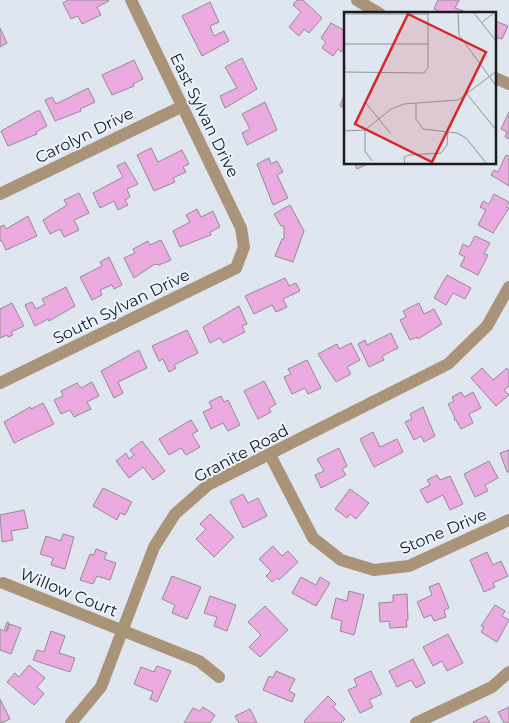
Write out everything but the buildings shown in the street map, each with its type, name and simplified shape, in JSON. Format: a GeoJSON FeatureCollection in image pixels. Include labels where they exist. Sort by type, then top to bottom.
{"type":"FeatureCollection","features":[{"type":"Feature","properties":{"kind":"street","name":"East Sylvan Drive"},"geometry":{"type":"LineString","coordinates":[[131,0],[241,228],[244,247]]}},
{"type":"Feature","properties":{"kind":"street"},"geometry":{"type":"LineString","coordinates":[[357,0],[377,12]]}},
{"type":"Feature","properties":{"kind":"street"},"geometry":{"type":"LineString","coordinates":[[496,78],[509,84]]}},
{"type":"Feature","properties":{"kind":"street","name":"Carolyn Drive"},"geometry":{"type":"LineString","coordinates":[[0,194],[183,106]]}},
{"type":"Feature","properties":{"kind":"street","name":"South Sylvan Drive"},"geometry":{"type":"LineString","coordinates":[[0,383],[236,268],[244,247]]}},
{"type":"Feature","properties":{"kind":"street","name":"Granite Road"},"geometry":{"type":"LineString","coordinates":[[71,723],[101,687],[124,631],[154,547],[175,514],[208,485],[448,364],[487,326],[509,287]]}},
{"type":"Feature","properties":{"kind":"street","name":"Stone Drive"},"geometry":{"type":"LineString","coordinates":[[270,455],[313,538],[341,560],[374,570],[409,566],[509,520]]}},
{"type":"Feature","properties":{"kind":"street","name":"Willow Court"},"geometry":{"type":"LineString","coordinates":[[3,583],[199,661],[219,677]]}},
{"type":"Feature","properties":{"kind":"street"},"geometry":{"type":"LineString","coordinates":[[416,723],[492,687],[509,672]]}}]}
